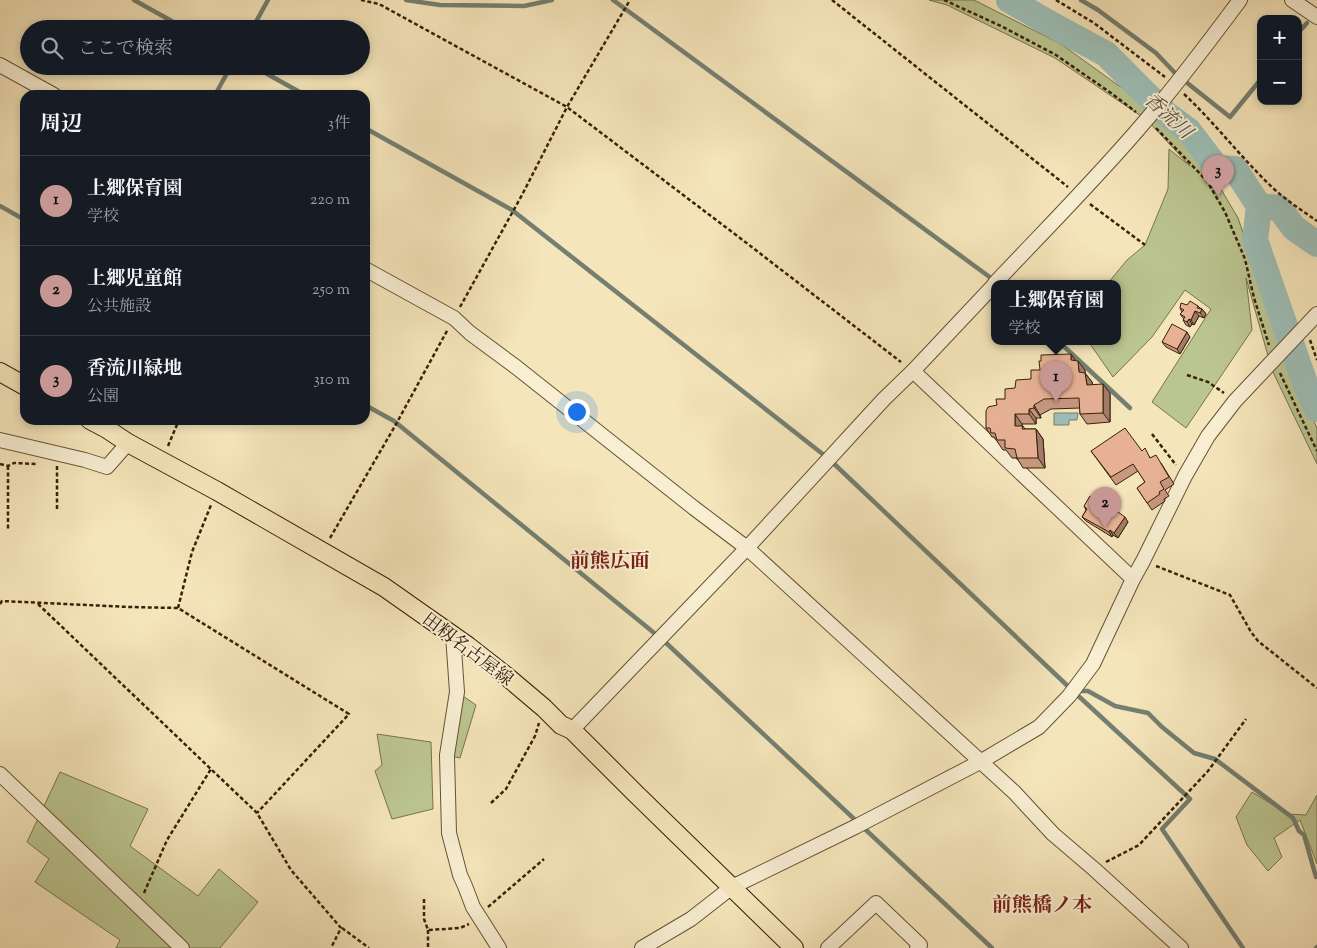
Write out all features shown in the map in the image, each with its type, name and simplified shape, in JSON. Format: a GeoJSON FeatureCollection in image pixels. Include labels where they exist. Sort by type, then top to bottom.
{"type":"FeatureCollection","features":[{"type":"Feature","properties":{"kind":"main road"},"geometry":{"type":"LineString","coordinates":[[0,372],[20,383]]}},
{"type":"Feature","properties":{"kind":"main road","name":"田籾名古屋線"},"geometry":{"type":"LineString","coordinates":[[99,425],[128,443],[162,460],[384,587],[453,635],[505,675],[561,725],[572,730],[794,948]]}},
{"type":"Feature","properties":{"kind":"street"},"geometry":{"type":"LineString","coordinates":[[998,280],[1079,195],[1146,120],[1240,0]]}},
{"type":"Feature","properties":{"kind":"street"},"geometry":{"type":"LineString","coordinates":[[1292,0],[1317,17]]}},
{"type":"Feature","properties":{"kind":"street"},"geometry":{"type":"LineString","coordinates":[[0,65],[45,90]]}},
{"type":"Feature","properties":{"kind":"street"},"geometry":{"type":"LineString","coordinates":[[370,272],[454,318],[470,333],[747,548],[1014,792],[1053,834],[1181,948]]}},
{"type":"Feature","properties":{"kind":"street"},"geometry":{"type":"LineString","coordinates":[[572,730],[747,548],[884,399],[913,372],[991,287]]}},
{"type":"Feature","properties":{"kind":"street"},"geometry":{"type":"LineString","coordinates":[[642,948],[691,919],[732,887],[855,827],[980,762],[1039,727],[1069,696],[1093,664],[1133,578],[1185,476],[1208,436],[1235,401],[1317,314]]}},
{"type":"Feature","properties":{"kind":"street"},"geometry":{"type":"LineString","coordinates":[[913,372],[1133,578]]}},
{"type":"Feature","properties":{"kind":"street"},"geometry":{"type":"LineString","coordinates":[[0,440],[86,460],[107,467],[128,443]]}},
{"type":"Feature","properties":{"kind":"street"},"geometry":{"type":"LineString","coordinates":[[453,635],[457,692],[446,755],[449,833],[460,875],[473,907],[499,948]]}},
{"type":"Feature","properties":{"kind":"street"},"geometry":{"type":"LineString","coordinates":[[0,774],[182,948]]}},
{"type":"Feature","properties":{"kind":"street"},"geometry":{"type":"LineString","coordinates":[[828,948],[876,903],[920,945],[917,948]]}},
{"type":"Feature","properties":{"kind":"path"},"geometry":{"type":"LineString","coordinates":[[361,0],[379,4],[567,107],[913,372]]}},
{"type":"Feature","properties":{"kind":"path"},"geometry":{"type":"LineString","coordinates":[[321,552],[395,426],[522,195],[567,107],[630,0]]}},
{"type":"Feature","properties":{"kind":"path"},"geometry":{"type":"LineString","coordinates":[[832,0],[1145,245]]}},
{"type":"Feature","properties":{"kind":"path"},"geometry":{"type":"LineString","coordinates":[[944,0],[1001,26],[1056,55],[1146,120],[1207,181],[1225,212],[1245,259],[1254,298],[1273,360],[1317,451]]}},
{"type":"Feature","properties":{"kind":"path"},"geometry":{"type":"LineString","coordinates":[[1056,0],[1094,23],[1174,86],[1203,113],[1246,162],[1276,191],[1317,221]]}},
{"type":"Feature","properties":{"kind":"path"},"geometry":{"type":"LineString","coordinates":[[1302,330],[1317,360]]}},
{"type":"Feature","properties":{"kind":"path"},"geometry":{"type":"LineString","coordinates":[[1187,374],[1208,382],[1235,401]]}},
{"type":"Feature","properties":{"kind":"path"},"geometry":{"type":"LineString","coordinates":[[162,460],[177,425]]}},
{"type":"Feature","properties":{"kind":"path"},"geometry":{"type":"LineString","coordinates":[[1152,434],[1185,476]]}},
{"type":"Feature","properties":{"kind":"path"},"geometry":{"type":"LineString","coordinates":[[57,465],[57,511]]}},
{"type":"Feature","properties":{"kind":"path"},"geometry":{"type":"LineString","coordinates":[[8,466],[8,529]]}},
{"type":"Feature","properties":{"kind":"path"},"geometry":{"type":"LineString","coordinates":[[178,608],[192,552],[217,491]]}},
{"type":"Feature","properties":{"kind":"path"},"geometry":{"type":"LineString","coordinates":[[1143,561],[1230,595],[1258,641],[1317,688]]}},
{"type":"Feature","properties":{"kind":"path"},"geometry":{"type":"LineString","coordinates":[[0,604],[2,601],[178,608],[349,714],[258,813]]}},
{"type":"Feature","properties":{"kind":"path"},"geometry":{"type":"LineString","coordinates":[[37,602],[258,813],[291,870],[341,928],[369,948]]}},
{"type":"Feature","properties":{"kind":"path"},"geometry":{"type":"LineString","coordinates":[[491,803],[506,789],[534,736],[544,708]]}},
{"type":"Feature","properties":{"kind":"path"},"geometry":{"type":"LineString","coordinates":[[1094,869],[1140,845],[1208,771],[1246,718]]}},
{"type":"Feature","properties":{"kind":"path"},"geometry":{"type":"LineString","coordinates":[[138,906],[167,840],[211,769]]}},
{"type":"Feature","properties":{"kind":"path"},"geometry":{"type":"LineString","coordinates":[[331,948],[341,928]]}},
{"type":"Feature","properties":{"kind":"path"},"geometry":{"type":"LineString","coordinates":[[428,930],[428,948]]}},
{"type":"Feature","properties":{"kind":"green space"},"geometry":{"type":"Polygon","coordinates":[[[929,0],[974,0],[1061,44],[1147,106],[1203,161],[1238,218],[1286,359],[1317,428],[1317,464],[1272,370],[1246,278],[1252,330],[1186,428],[1152,402],[1211,309],[1185,290],[1152,337],[1113,377],[1091,345],[1121,345],[1121,280],[1110,280],[1127,260],[1145,245],[1168,189],[1169,149],[1190,166],[1147,120],[1055,58],[947,5],[929,0]]]}},
{"type":"Feature","properties":{"kind":"green space"},"geometry":{"type":"Polygon","coordinates":[[[457,692],[476,705],[460,758],[447,755],[457,692]]]}},
{"type":"Feature","properties":{"kind":"green space"},"geometry":{"type":"Polygon","coordinates":[[[377,734],[431,742],[433,809],[392,819],[375,771],[382,765],[377,734]]]}},
{"type":"Feature","properties":{"kind":"green space"},"geometry":{"type":"Polygon","coordinates":[[[60,772],[148,809],[130,846],[198,896],[219,869],[258,902],[220,948],[116,948],[120,940],[35,882],[49,859],[27,842],[60,772]]]}},
{"type":"Feature","properties":{"kind":"green space"},"geometry":{"type":"Polygon","coordinates":[[[1252,792],[1288,814],[1306,815],[1317,795],[1317,864],[1300,820],[1274,838],[1282,857],[1268,871],[1247,845],[1236,817],[1252,792]]]}},
{"type":"Feature","properties":{"kind":"water"},"geometry":{"type":"Polygon","coordinates":[[[1054,413],[1078,413],[1077,420],[1069,420],[1069,425],[1054,425],[1054,413]]]}},
{"type":"Feature","properties":{"kind":"building"},"geometry":{"type":"Polygon","coordinates":[[[1190,301],[1198,306],[1197,308],[1202,309],[1200,313],[1195,311],[1191,320],[1189,319],[1187,322],[1183,320],[1185,317],[1180,314],[1184,310],[1180,308],[1181,303],[1187,305],[1190,301]]]}},
{"type":"Feature","properties":{"kind":"building"},"geometry":{"type":"Polygon","coordinates":[[[1172,324],[1187,332],[1177,349],[1162,342],[1172,324]]]}},
{"type":"Feature","properties":{"kind":"building"},"geometry":{"type":"Polygon","coordinates":[[[1071,354],[1071,360],[1078,361],[1079,372],[1085,373],[1087,385],[1103,384],[1103,413],[1080,414],[1079,398],[1044,399],[1034,405],[1034,408],[1029,409],[1029,414],[1015,414],[1015,426],[1023,426],[1022,429],[1036,429],[1038,458],[1017,458],[1015,449],[1005,448],[1005,440],[997,440],[995,433],[991,433],[990,428],[986,428],[986,411],[988,407],[997,405],[996,399],[1005,399],[1005,389],[1015,388],[1016,380],[1031,379],[1031,370],[1040,370],[1039,361],[1041,361],[1041,355],[1071,354]]]}},
{"type":"Feature","properties":{"kind":"building"},"geometry":{"type":"Polygon","coordinates":[[[1125,428],[1142,451],[1145,448],[1150,458],[1156,455],[1169,477],[1160,482],[1164,489],[1159,492],[1160,494],[1147,503],[1137,488],[1145,482],[1133,464],[1111,477],[1091,451],[1125,428]]]}},
{"type":"Feature","properties":{"kind":"building"},"geometry":{"type":"Polygon","coordinates":[[[1090,496],[1107,507],[1108,505],[1125,517],[1114,533],[1082,517],[1087,509],[1084,506],[1090,496]]]}},
{"type":"Feature","properties":{"kind":"waterway"},"geometry":{"type":"LineString","coordinates":[[134,0],[170,20]]}},
{"type":"Feature","properties":{"kind":"waterway"},"geometry":{"type":"LineString","coordinates":[[257,20],[268,0]]}},
{"type":"Feature","properties":{"kind":"waterway"},"geometry":{"type":"LineString","coordinates":[[406,0],[440,5],[524,6],[552,0]]}},
{"type":"Feature","properties":{"kind":"waterway"},"geometry":{"type":"LineString","coordinates":[[613,0],[994,280]]}},
{"type":"Feature","properties":{"kind":"waterway","name":"香流川"},"geometry":{"type":"LineString","coordinates":[[1009,0],[1106,54],[1166,114],[1189,131],[1217,168],[1235,169],[1259,206],[1255,240],[1305,383],[1317,409]]}},
{"type":"Feature","properties":{"kind":"waterway"},"geometry":{"type":"LineString","coordinates":[[1081,0],[1098,10],[1156,53],[1175,73]]}},
{"type":"Feature","properties":{"kind":"waterway"},"geometry":{"type":"LineString","coordinates":[[1302,29],[1307,23]]}},
{"type":"Feature","properties":{"kind":"waterway"},"geometry":{"type":"LineString","coordinates":[[218,90],[226,75]]}},
{"type":"Feature","properties":{"kind":"waterway"},"geometry":{"type":"LineString","coordinates":[[269,75],[296,90]]}},
{"type":"Feature","properties":{"kind":"waterway"},"geometry":{"type":"LineString","coordinates":[[1186,82],[1230,117],[1257,84]]}},
{"type":"Feature","properties":{"kind":"waterway"},"geometry":{"type":"LineString","coordinates":[[370,131],[512,210],[829,459],[1073,691],[1190,799],[1162,829],[1243,948]]}},
{"type":"Feature","properties":{"kind":"waterway"},"geometry":{"type":"LineString","coordinates":[[0,206],[20,217]]}},
{"type":"Feature","properties":{"kind":"waterway"},"geometry":{"type":"LineString","coordinates":[[1259,206],[1279,208],[1294,228],[1317,244]]}},
{"type":"Feature","properties":{"kind":"waterway"},"geometry":{"type":"LineString","coordinates":[[1062,345],[1130,408]]}},
{"type":"Feature","properties":{"kind":"waterway"},"geometry":{"type":"LineString","coordinates":[[370,408],[394,421],[664,641],[992,948]]}},
{"type":"Feature","properties":{"kind":"waterway"},"geometry":{"type":"LineString","coordinates":[[1076,691],[1088,691],[1115,706],[1148,713],[1194,753],[1215,759],[1293,818],[1299,831],[1304,835],[1316,877]]}},
{"type":"Feature","properties":{"kind":"place","name":"香流川緑地"},"geometry":{"type":"Point","coordinates":[1218,196]}},
{"type":"Feature","properties":{"kind":"place","name":"上郷保育園"},"geometry":{"type":"Point","coordinates":[1056,402]}},
{"type":"Feature","properties":{"kind":"place","name":"上郷児童館"},"geometry":{"type":"Point","coordinates":[1105,528]}},
{"type":"Feature","properties":{"kind":"district","name":"前熊広面"},"geometry":{"type":"Point","coordinates":[610,560]}},
{"type":"Feature","properties":{"kind":"district","name":"前熊橋ノ本"},"geometry":{"type":"Point","coordinates":[1042,904]}}]}
